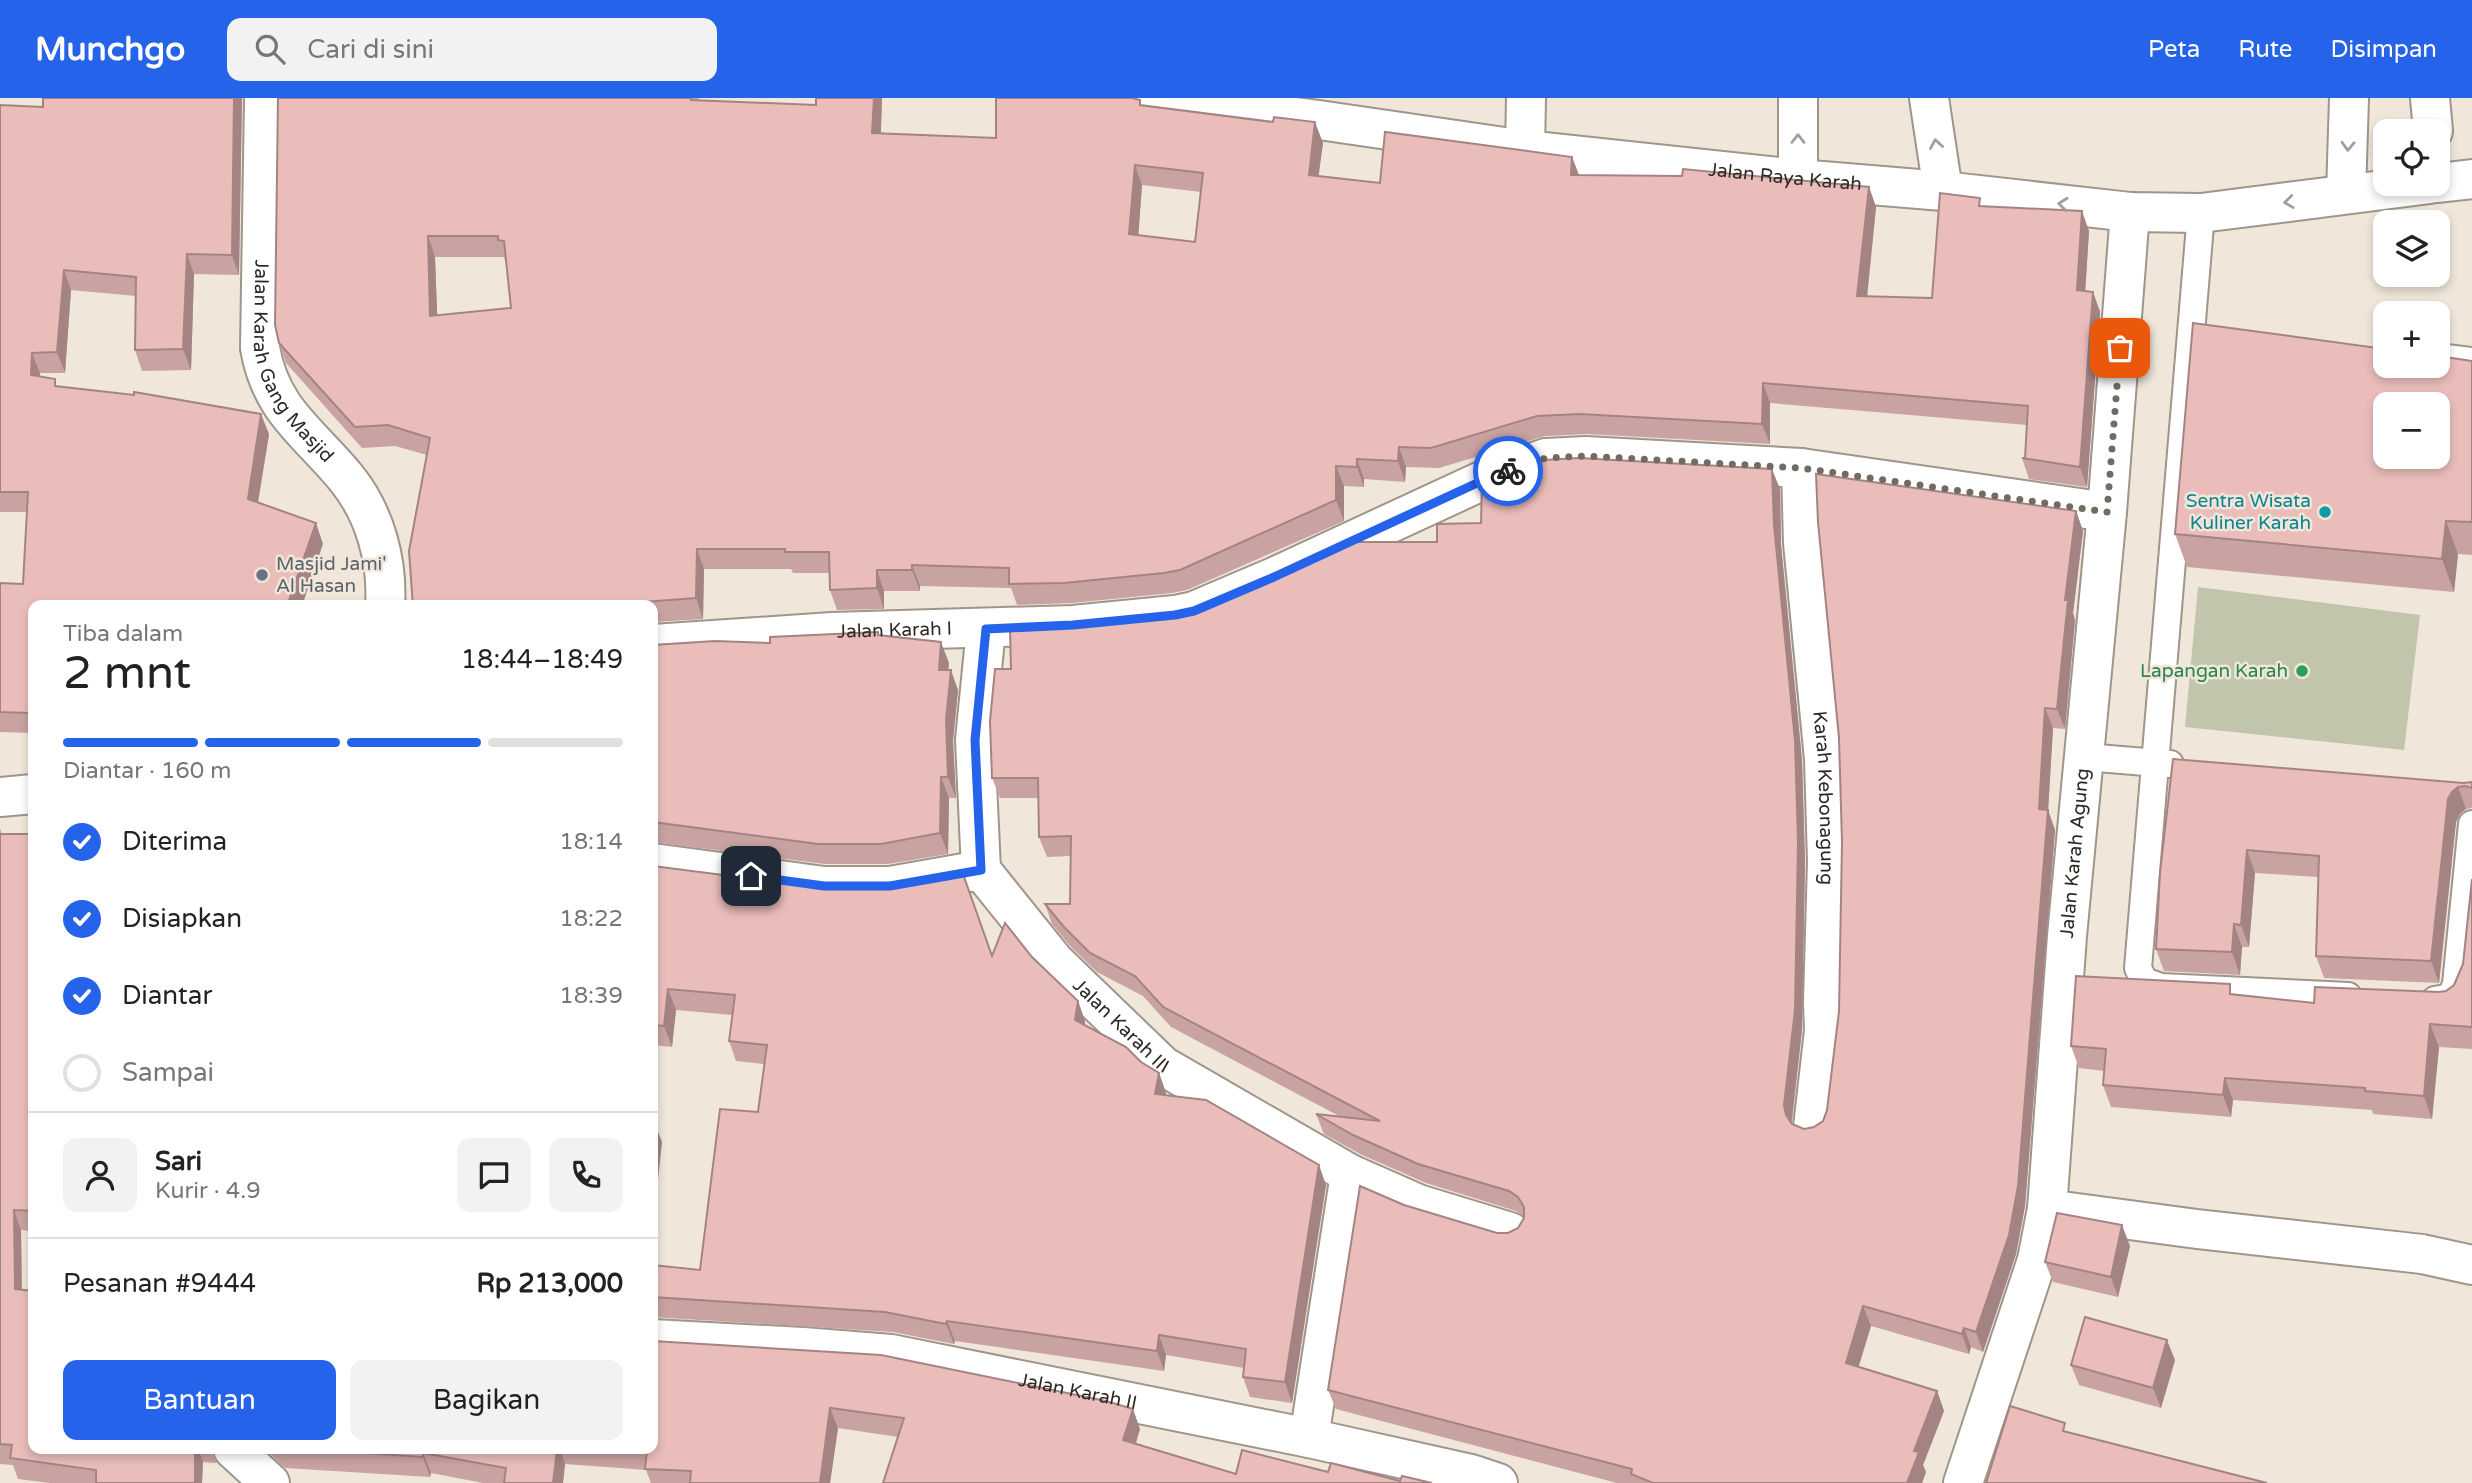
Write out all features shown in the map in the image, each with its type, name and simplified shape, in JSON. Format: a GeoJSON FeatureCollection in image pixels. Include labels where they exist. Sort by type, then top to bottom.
{"type":"FeatureCollection","features":[{"type":"Feature","properties":{"kind":"street","name":"Jalan Karah Gang Masjid"},"geometry":{"type":"LineString","coordinates":[[264,98],[260,348],[263,365],[270,385],[287,414],[347,479],[361,499],[373,525],[385,567],[385,600]]}},
{"type":"Feature","properties":{"kind":"street","name":"Jalan Raya Karah"},"geometry":{"type":"LineString","coordinates":[[1141,98],[1319,109],[1525,150],[2130,212],[2201,212],[2373,191]]}},
{"type":"Feature","properties":{"kind":"street"},"geometry":{"type":"LineString","coordinates":[[1525,150],[1526,98]]}},
{"type":"Feature","properties":{"kind":"street"},"geometry":{"type":"LineString","coordinates":[[1798,98],[1798,179]]}},
{"type":"Feature","properties":{"kind":"street"},"geometry":{"type":"LineString","coordinates":[[1929,98],[1942,191]]}},
{"type":"Feature","properties":{"kind":"street"},"geometry":{"type":"LineString","coordinates":[[2346,194],[2349,98]]}},
{"type":"Feature","properties":{"kind":"street"},"geometry":{"type":"LineString","coordinates":[[2430,98],[2432,119]]}},
{"type":"Feature","properties":{"kind":"street"},"geometry":{"type":"LineString","coordinates":[[2450,182],[2472,179]]}},
{"type":"Feature","properties":{"kind":"street","name":"Jalan Karah Agung"},"geometry":{"type":"LineString","coordinates":[[1963,1483],[2037,1260],[2047,1209],[2067,936],[2107,512],[2130,212]]}},
{"type":"Feature","properties":{"kind":"street","name":"Jalan Karah I"},"geometry":{"type":"LineString","coordinates":[[658,644],[832,632],[1073,625],[1175,615],[1194,611],[1274,577],[1488,478],[1546,458],[1586,456],[1801,468],[2107,512]]}},
{"type":"Feature","properties":{"kind":"street","name":"Karah Kebonagung"},"geometry":{"type":"LineString","coordinates":[[1801,468],[1803,543],[1824,758],[1827,862],[1824,1031],[1813,1127]]}},
{"type":"Feature","properties":{"kind":"street"},"geometry":{"type":"LineString","coordinates":[[658,864],[824,886],[890,886],[981,870],[975,740],[986,629]]}},
{"type":"Feature","properties":{"kind":"street"},"geometry":{"type":"LineString","coordinates":[[0,797],[28,794]]}},
{"type":"Feature","properties":{"kind":"street","name":"Jalan Karah III"},"geometry":{"type":"LineString","coordinates":[[981,870],[1055,962],[1163,1066],[1350,1174],[1418,1204],[1510,1232]]}},
{"type":"Feature","properties":{"kind":"street"},"geometry":{"type":"LineString","coordinates":[[1309,1438],[1350,1174]]}},
{"type":"Feature","properties":{"kind":"street"},"geometry":{"type":"LineString","coordinates":[[2047,1209],[2422,1254],[2472,1265]]}},
{"type":"Feature","properties":{"kind":"street","name":"Jalan Karah II"},"geometry":{"type":"LineString","coordinates":[[658,1339],[891,1354],[1309,1438],[1471,1474],[1498,1483]]}},
{"type":"Feature","properties":{"kind":"street"},"geometry":{"type":"LineString","coordinates":[[229,1483],[232,1454]]}},
{"type":"Feature","properties":{"kind":"street"},"geometry":{"type":"LineString","coordinates":[[238,1454],[270,1483]]}},
{"type":"Feature","properties":{"kind":"lane"},"geometry":{"type":"LineString","coordinates":[[2201,212],[2138,962],[2144,981],[2161,986],[2375,997]]}},
{"type":"Feature","properties":{"kind":"lane"},"geometry":{"type":"LineString","coordinates":[[2192,329],[2220,332]]}},
{"type":"Feature","properties":{"kind":"lane"},"geometry":{"type":"LineString","coordinates":[[2450,358],[2472,360]]}},
{"type":"Feature","properties":{"kind":"lane"},"geometry":{"type":"LineString","coordinates":[[2085,757],[2196,766]]}},
{"type":"Feature","properties":{"kind":"lane"},"geometry":{"type":"LineString","coordinates":[[2415,999],[2442,1000],[2448,999],[2453,993],[2472,824]]}},
{"type":"Feature","properties":{"kind":"green space","name":"Lapangan Karah"},"geometry":{"type":"Polygon","coordinates":[[[2198,587],[2420,615],[2404,750],[2185,727],[2198,587]]]}},
{"type":"Feature","properties":{"kind":"building"},"geometry":{"type":"Polygon","coordinates":[[[43,98],[234,98],[232,255],[187,254],[183,349],[135,350],[136,277],[64,270],[57,352],[32,353],[31,375],[55,379],[55,386],[134,395],[134,392],[261,414],[248,499],[316,523],[289,600],[28,600],[28,713],[0,712],[0,583],[23,584],[28,492],[0,492],[0,105],[43,107],[43,98]]]}},
{"type":"Feature","properties":{"kind":"building"},"geometry":{"type":"Polygon","coordinates":[[[278,98],[691,98],[816,105],[816,98],[874,98],[872,133],[996,138],[996,98],[1132,98],[1140,100],[1140,105],[1273,122],[1274,117],[1315,122],[1309,175],[1380,183],[1385,132],[1572,157],[1571,175],[1682,176],[1683,169],[1869,187],[1857,296],[1932,298],[1940,193],[1980,198],[1979,206],[2082,211],[2077,290],[2093,292],[2080,467],[2022,458],[2025,458],[2028,406],[1763,383],[1762,424],[1580,414],[1537,416],[1431,448],[1399,447],[1398,461],[1357,459],[1357,467],[1336,466],[1336,500],[1180,570],[1064,583],[1009,584],[1009,568],[912,565],[912,570],[877,570],[877,588],[830,590],[829,552],[697,549],[696,598],[658,601],[413,600],[409,551],[430,438],[388,425],[355,427],[279,343],[275,325],[278,98]],[[1135,165],[1129,234],[1195,242],[1203,173],[1135,165]],[[428,236],[430,316],[511,308],[504,241],[498,240],[498,236],[428,236]]]}},
{"type":"Feature","properties":{"kind":"building","name":"Sentra Wisata Kuliner Karah"},"geometry":{"type":"Polygon","coordinates":[[[2193,323],[2373,347],[2373,378],[2450,378],[2450,358],[2472,361],[2472,522],[2446,521],[2442,559],[2175,534],[2193,323]]]}},
{"type":"Feature","properties":{"kind":"building"},"geometry":{"type":"Polygon","coordinates":[[[1579,458],[1772,469],[1774,525],[1795,741],[1798,842],[1795,1010],[1784,1105],[1792,1124],[1804,1129],[1823,1121],[1827,1110],[1839,1011],[1842,842],[1839,738],[1818,522],[1816,474],[2076,511],[2065,600],[2068,600],[2057,709],[2045,708],[2039,809],[2048,810],[2018,1186],[2009,1235],[1976,1332],[1964,1328],[1962,1334],[1863,1306],[1846,1363],[1937,1391],[1914,1451],[1919,1452],[1907,1483],[1653,1483],[1631,1474],[1632,1469],[1328,1390],[1360,1186],[1404,1205],[1497,1233],[1508,1233],[1518,1228],[1524,1218],[1524,1207],[1518,1197],[1509,1191],[1418,1164],[1353,1135],[1316,1114],[1380,1121],[1163,1007],[1135,976],[1090,953],[1045,904],[1070,904],[1071,836],[1039,837],[1038,778],[992,778],[990,721],[995,669],[1011,669],[1010,629],[1068,627],[1172,617],[1195,611],[1352,542],[1437,542],[1437,524],[1481,523],[1482,482],[1543,460],[1579,458]]]}},
{"type":"Feature","properties":{"kind":"building"},"geometry":{"type":"Polygon","coordinates":[[[878,632],[878,635],[941,642],[939,670],[951,670],[946,720],[948,777],[941,777],[940,833],[881,844],[818,844],[658,823],[658,645],[715,641],[770,643],[770,637],[878,632]]]}},
{"type":"Feature","properties":{"kind":"building"},"geometry":{"type":"Polygon","coordinates":[[[2173,759],[2472,782],[2472,788],[2458,787],[2448,799],[2431,961],[2316,956],[2319,856],[2247,850],[2241,925],[2234,924],[2232,952],[2156,949],[2160,873],[2173,759]]]}},
{"type":"Feature","properties":{"kind":"building"},"geometry":{"type":"Polygon","coordinates":[[[0,834],[28,834],[28,1211],[14,1210],[15,1289],[28,1290],[28,1454],[195,1454],[195,1483],[96,1483],[96,1470],[10,1458],[12,1445],[0,1444],[0,834]]]}},
{"type":"Feature","properties":{"kind":"building"},"geometry":{"type":"Polygon","coordinates":[[[658,867],[817,887],[886,887],[963,874],[992,956],[1005,923],[1032,957],[1078,1001],[1075,1020],[1126,1047],[1141,1062],[1159,1073],[1155,1094],[1206,1100],[1319,1165],[1285,1382],[1243,1377],[1246,1349],[1159,1335],[1157,1351],[947,1321],[946,1324],[885,1312],[658,1297],[658,1266],[700,1270],[720,1109],[758,1112],[767,1045],[729,1041],[735,995],[668,989],[664,1026],[658,1025],[658,867]]]}},
{"type":"Feature","properties":{"kind":"building"},"geometry":{"type":"Polygon","coordinates":[[[2472,879],[2472,1027],[2430,1024],[2424,1096],[2365,1091],[2365,1088],[2225,1078],[2223,1095],[2103,1085],[2106,1049],[2071,1046],[2076,976],[2230,984],[2230,994],[2314,1003],[2315,987],[2446,991],[2454,985],[2463,964],[2472,879]]]}},
{"type":"Feature","properties":{"kind":"building"},"geometry":{"type":"Polygon","coordinates":[[[2057,1213],[2122,1225],[2111,1277],[2045,1262],[2057,1213]]]}},
{"type":"Feature","properties":{"kind":"building"},"geometry":{"type":"Polygon","coordinates":[[[2085,1317],[2167,1340],[2153,1388],[2071,1365],[2085,1317]]]}},
{"type":"Feature","properties":{"kind":"building"},"geometry":{"type":"Polygon","coordinates":[[[658,1341],[881,1355],[1106,1401],[1133,1409],[1123,1440],[1236,1474],[1242,1450],[1328,1472],[1331,1463],[1400,1481],[1402,1476],[1432,1483],[883,1483],[904,1418],[830,1408],[820,1483],[690,1483],[691,1471],[645,1469],[647,1454],[658,1454],[658,1341]]]}},
{"type":"Feature","properties":{"kind":"building"},"geometry":{"type":"Polygon","coordinates":[[[2010,1406],[2065,1423],[2063,1431],[2267,1483],[1986,1483],[2010,1406]]]}},
{"type":"Feature","properties":{"kind":"building"},"geometry":{"type":"Polygon","coordinates":[[[378,1454],[423,1454],[423,1457],[378,1454]]]}},
{"type":"Feature","properties":{"kind":"building"},"geometry":{"type":"Polygon","coordinates":[[[429,1454],[556,1454],[553,1483],[504,1483],[506,1468],[429,1454]]]}},
{"type":"Feature","properties":{"kind":"way so far"},"geometry":{"type":"LineString","coordinates":[[1508,471],[1546,458],[1562,456],[1801,468],[2107,512],[2120,348]]}},
{"type":"Feature","properties":{"kind":"place","name":"Sentra Wisata Kuliner Karah"},"geometry":{"type":"Point","coordinates":[2325,512]}},
{"type":"Feature","properties":{"kind":"place","name":"Masjid Jami' Al Hasan"},"geometry":{"type":"Point","coordinates":[262,575]}},
{"type":"Feature","properties":{"kind":"place","name":"Lapangan Karah"},"geometry":{"type":"Point","coordinates":[2302,671]}},
{"type":"Feature","properties":{"kind":"route"},"geometry":{"type":"LineString","coordinates":[[751,876],[824,886],[890,886],[981,870],[975,740],[986,629],[1073,625],[1194,611],[1508,471]]}}]}
